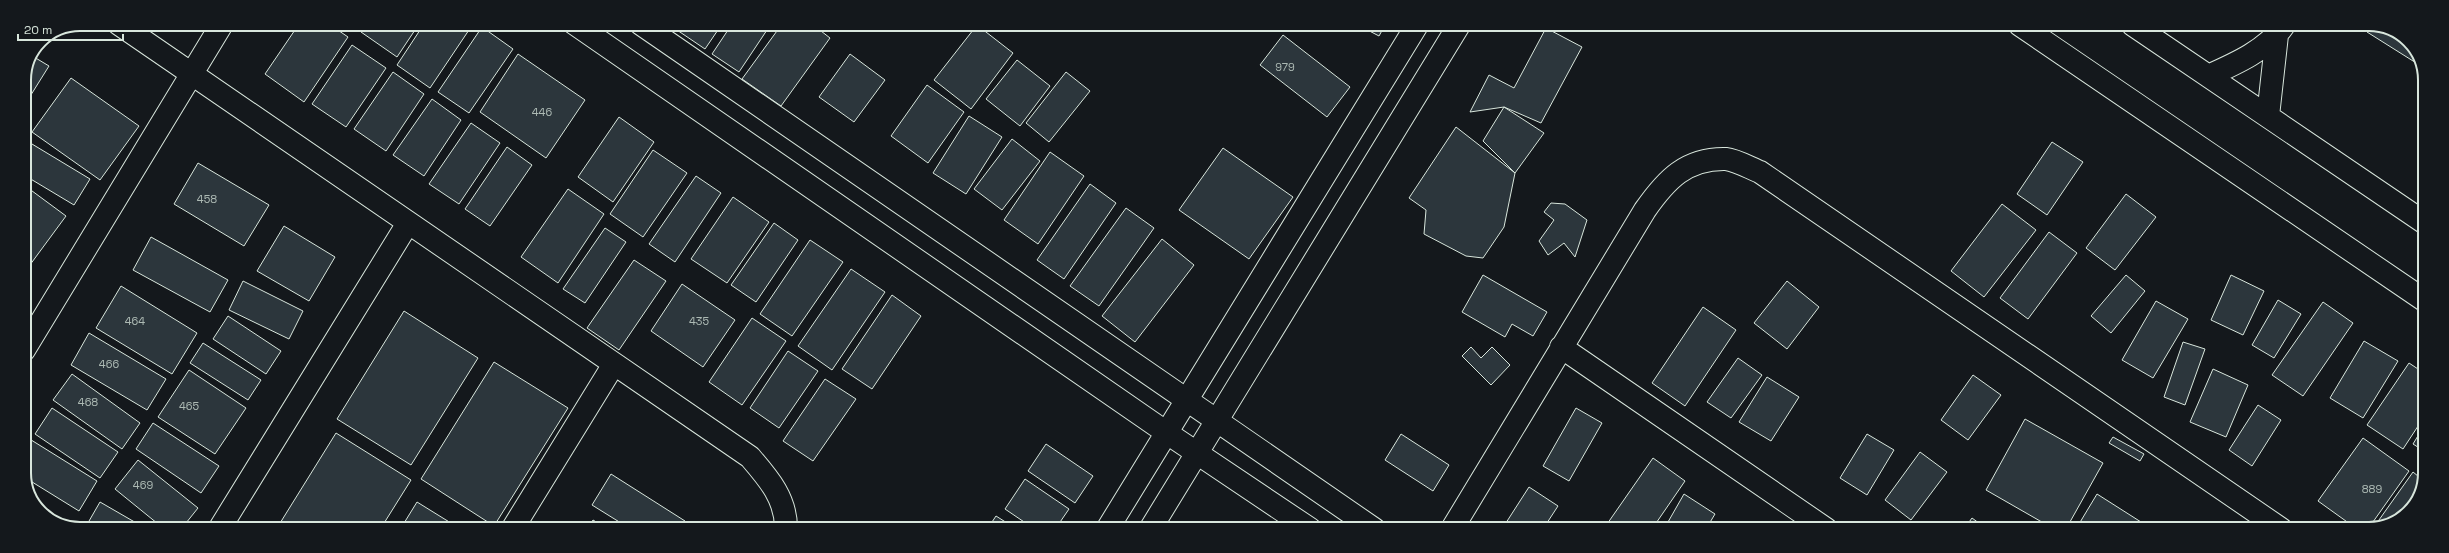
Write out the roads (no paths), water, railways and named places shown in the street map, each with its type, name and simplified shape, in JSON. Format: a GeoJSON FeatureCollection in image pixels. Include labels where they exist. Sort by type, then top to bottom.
{"type":"FeatureCollection","features":[{"type":"Feature","properties":{"kind":"street"},"geometry":{"type":"LineString","coordinates":[[130,31],[750,457],[774,484],[786,518],[786,522]]}},
{"type":"Feature","properties":{"kind":"street"},"geometry":{"type":"LineString","coordinates":[[31,338],[218,31]]}},
{"type":"Feature","properties":{"kind":"street"},"geometry":{"type":"LineString","coordinates":[[585,31],[1167,433],[1198,452],[1301,522]]}},
{"type":"Feature","properties":{"kind":"street"},"geometry":{"type":"LineString","coordinates":[[651,31],[1365,522]]}},
{"type":"Feature","properties":{"kind":"street"},"geometry":{"type":"LineString","coordinates":[[1112,522],[1413,31]]}},
{"type":"Feature","properties":{"kind":"street"},"geometry":{"type":"LineString","coordinates":[[1155,522],[1455,31]]}},
{"type":"Feature","properties":{"kind":"street"},"geometry":{"type":"LineString","coordinates":[[2029,31],[2418,296]]}},
{"type":"Feature","properties":{"kind":"street"},"geometry":{"type":"LineString","coordinates":[[2142,31],[2418,219]]}},
{"type":"Feature","properties":{"kind":"street"},"geometry":{"type":"LineString","coordinates":[[2208,76],[2244,58],[2280,31]]}},
{"type":"Feature","properties":{"kind":"street"},"geometry":{"type":"LineString","coordinates":[[2268,116],[2281,31]]}},
{"type":"Feature","properties":{"kind":"street"},"geometry":{"type":"LineString","coordinates":[[1456,522],[1561,347],[1645,210],[1663,184],[1692,163],[1727,159],[1760,172],[2271,522]]}},
{"type":"Feature","properties":{"kind":"street"},"geometry":{"type":"LineString","coordinates":[[224,522],[408,223]]}},
{"type":"Feature","properties":{"kind":"street"},"geometry":{"type":"LineString","coordinates":[[1561,347],[1816,522]]}},
{"type":"Feature","properties":{"kind":"street"},"geometry":{"type":"LineString","coordinates":[[517,522],[614,364]]}}]}
